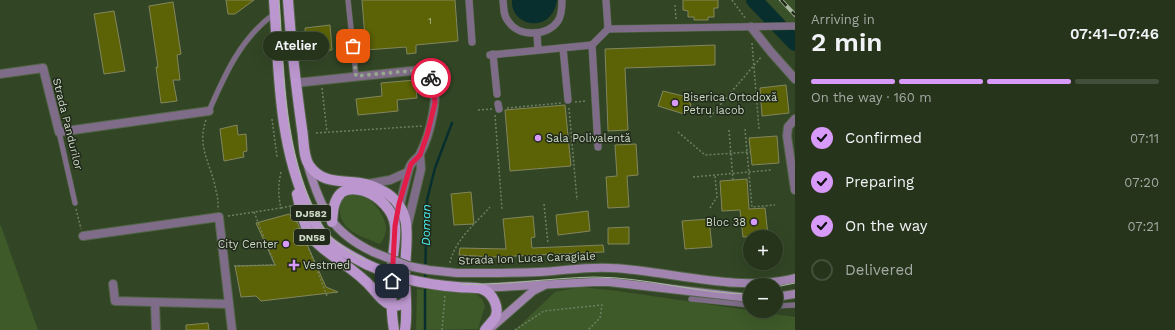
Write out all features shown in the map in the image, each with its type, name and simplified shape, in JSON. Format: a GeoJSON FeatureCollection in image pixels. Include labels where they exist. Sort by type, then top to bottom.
{"type":"FeatureCollection","features":[{"type":"Feature","properties":{"kind":"main road","name":"DN58"},"geometry":{"type":"LineString","coordinates":[[274,0],[279,137],[304,221],[310,234],[318,244],[355,272],[391,305]]}},
{"type":"Feature","properties":{"kind":"main road","name":"Strada Ion Luca Caragiale"},"geometry":{"type":"LineString","coordinates":[[288,0],[295,83],[308,163],[317,193],[332,222],[349,239],[374,252],[408,266],[457,273],[539,272],[602,267],[755,284],[778,282],[795,278]]}},
{"type":"Feature","properties":{"kind":"main road","name":"DJ582"},"geometry":{"type":"LineString","coordinates":[[279,137],[307,205],[320,232],[329,242],[347,254],[368,265],[402,279],[418,283],[476,288],[609,282],[743,297]]}},
{"type":"Feature","properties":{"kind":"main road"},"geometry":{"type":"LineString","coordinates":[[308,163],[326,180],[367,184],[379,188],[399,204],[405,217],[407,230],[404,330]]}},
{"type":"Feature","properties":{"kind":"main road"},"geometry":{"type":"LineString","coordinates":[[332,222],[337,198],[343,192],[357,190],[370,193],[381,201],[389,211],[395,226],[391,305],[394,330]]}},
{"type":"Feature","properties":{"kind":"main road"},"geometry":{"type":"LineString","coordinates":[[486,330],[533,291],[545,284]]}},
{"type":"Feature","properties":{"kind":"main road"},"geometry":{"type":"LineString","coordinates":[[476,288],[490,294],[496,304],[496,316],[486,330]]}},
{"type":"Feature","properties":{"kind":"main road"},"geometry":{"type":"LineString","coordinates":[[783,296],[795,294]]}},
{"type":"Feature","properties":{"kind":"main road"},"geometry":{"type":"LineString","coordinates":[[391,305],[396,306],[406,302]]}},
{"type":"Feature","properties":{"kind":"street"},"geometry":{"type":"LineString","coordinates":[[469,0],[472,42]]}},
{"type":"Feature","properties":{"kind":"street"},"geometry":{"type":"LineString","coordinates":[[504,0],[504,12],[508,22],[525,32],[537,34],[548,30],[557,22],[562,11],[562,0]]}},
{"type":"Feature","properties":{"kind":"street"},"geometry":{"type":"LineString","coordinates":[[606,0],[608,29]]}},
{"type":"Feature","properties":{"kind":"street"},"geometry":{"type":"LineString","coordinates":[[498,101],[492,54],[592,45],[608,29],[795,26]]}},
{"type":"Feature","properties":{"kind":"street"},"geometry":{"type":"LineString","coordinates":[[754,27],[768,49],[795,79]]}},
{"type":"Feature","properties":{"kind":"street"},"geometry":{"type":"LineString","coordinates":[[537,34],[538,50]]}},
{"type":"Feature","properties":{"kind":"street"},"geometry":{"type":"LineString","coordinates":[[592,45],[598,147]]}},
{"type":"Feature","properties":{"kind":"street"},"geometry":{"type":"LineString","coordinates":[[563,48],[568,101]]}},
{"type":"Feature","properties":{"kind":"street","name":"Strada Pandurilor"},"geometry":{"type":"LineString","coordinates":[[0,74],[43,68],[59,132]]}},
{"type":"Feature","properties":{"kind":"street"},"geometry":{"type":"LineString","coordinates":[[295,83],[420,70],[429,74],[433,81],[435,103],[430,126],[420,155],[421,169],[407,230]]}},
{"type":"Feature","properties":{"kind":"street"},"geometry":{"type":"LineString","coordinates":[[59,132],[209,111]]}},
{"type":"Feature","properties":{"kind":"street"},"geometry":{"type":"LineString","coordinates":[[795,119],[788,127],[787,136],[795,190]]}},
{"type":"Feature","properties":{"kind":"street"},"geometry":{"type":"LineString","coordinates":[[395,226],[399,204],[408,172],[411,164],[420,155]]}},
{"type":"Feature","properties":{"kind":"street"},"geometry":{"type":"LineString","coordinates":[[367,184],[390,180],[408,172]]}},
{"type":"Feature","properties":{"kind":"street"},"geometry":{"type":"LineString","coordinates":[[83,236],[219,217],[232,330]]}},
{"type":"Feature","properties":{"kind":"street"},"geometry":{"type":"LineString","coordinates":[[113,284],[114,301],[229,304]]}},
{"type":"Feature","properties":{"kind":"street"},"geometry":{"type":"LineString","coordinates":[[156,302],[156,330]]}},
{"type":"Feature","properties":{"kind":"lane"},"geometry":{"type":"LineString","coordinates":[[348,0],[356,76]]}},
{"type":"Feature","properties":{"kind":"lane"},"geometry":{"type":"LineString","coordinates":[[209,111],[232,62],[245,42],[261,23],[275,13]]}},
{"type":"Feature","properties":{"kind":"lane","name":"Strada Pandurilor"},"geometry":{"type":"LineString","coordinates":[[59,132],[75,203]]}},
{"type":"Feature","properties":{"kind":"lane"},"geometry":{"type":"LineString","coordinates":[[691,299],[743,304]]}},
{"type":"Feature","properties":{"kind":"lane"},"geometry":{"type":"LineString","coordinates":[[783,306],[795,305]]}},
{"type":"Feature","properties":{"kind":"path"},"geometry":{"type":"LineString","coordinates":[[732,0],[754,27]]}},
{"type":"Feature","properties":{"kind":"path"},"geometry":{"type":"LineString","coordinates":[[674,5],[677,28]]}},
{"type":"Feature","properties":{"kind":"path"},"geometry":{"type":"LineString","coordinates":[[752,43],[759,129]]}},
{"type":"Feature","properties":{"kind":"path"},"geometry":{"type":"LineString","coordinates":[[710,117],[768,49]]}},
{"type":"Feature","properties":{"kind":"path"},"geometry":{"type":"LineString","coordinates":[[323,96],[327,132]]}},
{"type":"Feature","properties":{"kind":"path"},"geometry":{"type":"LineString","coordinates":[[498,101],[595,100]]}},
{"type":"Feature","properties":{"kind":"path"},"geometry":{"type":"LineString","coordinates":[[568,101],[577,200]]}},
{"type":"Feature","properties":{"kind":"path"},"geometry":{"type":"LineString","coordinates":[[478,110],[495,109],[502,208]]}},
{"type":"Feature","properties":{"kind":"path"},"geometry":{"type":"LineString","coordinates":[[209,111],[203,128],[203,148],[216,190],[219,217],[292,206]]}},
{"type":"Feature","properties":{"kind":"path"},"geometry":{"type":"LineString","coordinates":[[272,119],[279,137],[277,157]]}},
{"type":"Feature","properties":{"kind":"path"},"geometry":{"type":"LineString","coordinates":[[316,133],[430,126]]}},
{"type":"Feature","properties":{"kind":"path"},"geometry":{"type":"LineString","coordinates":[[745,129],[752,207],[775,205]]}},
{"type":"Feature","properties":{"kind":"path"},"geometry":{"type":"LineString","coordinates":[[729,130],[733,180]]}},
{"type":"Feature","properties":{"kind":"path"},"geometry":{"type":"LineString","coordinates":[[678,132],[705,155],[750,152]]}},
{"type":"Feature","properties":{"kind":"path"},"geometry":{"type":"LineString","coordinates":[[693,177],[771,170]]}},
{"type":"Feature","properties":{"kind":"path"},"geometry":{"type":"LineString","coordinates":[[281,172],[278,184],[281,208]]}},
{"type":"Feature","properties":{"kind":"path"},"geometry":{"type":"LineString","coordinates":[[710,208],[717,197],[715,175]]}},
{"type":"Feature","properties":{"kind":"path"},"geometry":{"type":"LineString","coordinates":[[75,203],[83,236]]}},
{"type":"Feature","properties":{"kind":"path"},"geometry":{"type":"LineString","coordinates":[[544,204],[548,244]]}},
{"type":"Feature","properties":{"kind":"path"},"geometry":{"type":"LineString","coordinates":[[225,266],[275,265],[254,212]]}},
{"type":"Feature","properties":{"kind":"path"},"geometry":{"type":"LineString","coordinates":[[309,250],[327,296]]}},
{"type":"Feature","properties":{"kind":"path"},"geometry":{"type":"LineString","coordinates":[[515,330],[544,311],[602,305],[600,318],[588,330]]}},
{"type":"Feature","properties":{"kind":"shaded area"},"geometry":{"type":"Polygon","coordinates":[[[766,0],[795,1],[795,31],[766,0]]]}},
{"type":"Feature","properties":{"kind":"shaded area"},"geometry":{"type":"Polygon","coordinates":[[[348,195],[359,196],[367,199],[379,210],[386,224],[384,237],[380,244],[350,230],[341,218],[341,200],[348,195]]]}},
{"type":"Feature","properties":{"kind":"shaded area"},"geometry":{"type":"Polygon","coordinates":[[[0,225],[1,226],[38,330],[0,330],[0,225]]]}},
{"type":"Feature","properties":{"kind":"shaded area"},"geometry":{"type":"Polygon","coordinates":[[[580,287],[618,291],[743,309],[743,318],[783,318],[783,315],[795,317],[795,330],[515,330],[555,292],[580,287]]]}},
{"type":"Feature","properties":{"kind":"shaded area"},"geometry":{"type":"Polygon","coordinates":[[[417,289],[474,292],[482,299],[485,306],[478,329],[416,330],[417,289]]]}},
{"type":"Feature","properties":{"kind":"water"},"geometry":{"type":"Polygon","coordinates":[[[512,0],[557,0],[554,11],[548,19],[532,23],[524,21],[517,16],[513,9],[512,0]]]}},
{"type":"Feature","properties":{"kind":"building"},"geometry":{"type":"Polygon","coordinates":[[[226,0],[254,0],[235,14],[228,14],[226,0]]]}},
{"type":"Feature","properties":{"kind":"building"},"geometry":{"type":"Polygon","coordinates":[[[362,0],[455,0],[458,41],[416,45],[416,53],[407,54],[406,47],[366,50],[362,0]]]}},
{"type":"Feature","properties":{"kind":"building"},"geometry":{"type":"Polygon","coordinates":[[[683,0],[718,0],[718,8],[714,8],[714,17],[708,17],[708,20],[694,20],[694,17],[688,17],[688,11],[683,10],[683,0]]]}},
{"type":"Feature","properties":{"kind":"building"},"geometry":{"type":"Polygon","coordinates":[[[173,2],[181,54],[177,55],[180,80],[173,80],[177,101],[161,103],[156,67],[158,67],[149,6],[173,2]]]}},
{"type":"Feature","properties":{"kind":"building"},"geometry":{"type":"Polygon","coordinates":[[[114,11],[125,71],[104,74],[94,14],[114,11]]]}},
{"type":"Feature","properties":{"kind":"building"},"geometry":{"type":"Polygon","coordinates":[[[330,25],[332,50],[307,52],[305,28],[330,25]]]}},
{"type":"Feature","properties":{"kind":"building"},"geometry":{"type":"Polygon","coordinates":[[[715,45],[715,65],[625,68],[628,130],[608,131],[605,49],[715,45]]]}},
{"type":"Feature","properties":{"kind":"building"},"geometry":{"type":"Polygon","coordinates":[[[415,80],[417,98],[397,100],[398,111],[358,115],[356,99],[382,96],[381,83],[415,80]]]}},
{"type":"Feature","properties":{"kind":"building"},"geometry":{"type":"Polygon","coordinates":[[[786,85],[789,113],[762,116],[760,88],[786,85]]]}},
{"type":"Feature","properties":{"kind":"building","name":"Biserica Ortodoxă Petru Iacob"},"geometry":{"type":"Polygon","coordinates":[[[663,91],[687,97],[691,105],[689,111],[684,114],[658,106],[663,91]]]}},
{"type":"Feature","properties":{"kind":"building","name":"Sala Polivalentă"},"geometry":{"type":"Polygon","coordinates":[[[565,105],[571,166],[510,171],[505,110],[565,105]]]}},
{"type":"Feature","properties":{"kind":"building"},"geometry":{"type":"Polygon","coordinates":[[[237,125],[238,135],[246,134],[247,151],[243,152],[244,157],[224,161],[220,129],[237,125]]]}},
{"type":"Feature","properties":{"kind":"building"},"geometry":{"type":"Polygon","coordinates":[[[777,136],[779,163],[752,165],[749,138],[777,136]]]}},
{"type":"Feature","properties":{"kind":"building"},"geometry":{"type":"Polygon","coordinates":[[[636,144],[638,175],[627,176],[629,207],[608,208],[606,177],[617,176],[615,145],[636,144]]]}},
{"type":"Feature","properties":{"kind":"building"},"geometry":{"type":"Polygon","coordinates":[[[747,179],[749,209],[765,208],[767,230],[743,230],[743,237],[740,210],[722,211],[720,181],[747,179]]]}},
{"type":"Feature","properties":{"kind":"building"},"geometry":{"type":"Polygon","coordinates":[[[471,192],[474,224],[454,225],[451,194],[471,192]]]}},
{"type":"Feature","properties":{"kind":"building"},"geometry":{"type":"Polygon","coordinates":[[[588,211],[590,231],[558,235],[556,215],[588,211]]]}},
{"type":"Feature","properties":{"kind":"building","name":"City Center"},"geometry":{"type":"Polygon","coordinates":[[[289,214],[297,222],[326,287],[338,292],[261,301],[256,296],[241,297],[235,266],[275,265],[256,223],[289,214]]]}},
{"type":"Feature","properties":{"kind":"building"},"geometry":{"type":"Polygon","coordinates":[[[533,216],[535,237],[531,238],[532,248],[603,245],[604,252],[493,257],[459,255],[460,248],[506,249],[503,219],[533,216]]]}},
{"type":"Feature","properties":{"kind":"building"},"geometry":{"type":"Polygon","coordinates":[[[709,219],[712,247],[685,249],[682,221],[709,219]]]}},
{"type":"Feature","properties":{"kind":"building"},"geometry":{"type":"Polygon","coordinates":[[[629,227],[629,244],[608,244],[608,228],[629,227]]]}},
{"type":"Feature","properties":{"kind":"building"},"geometry":{"type":"Polygon","coordinates":[[[208,323],[209,330],[186,330],[186,325],[208,323]]]}},
{"type":"Feature","properties":{"kind":"waterway"},"geometry":{"type":"LineString","coordinates":[[754,0],[795,43]]}},
{"type":"Feature","properties":{"kind":"waterway","name":"Doman"},"geometry":{"type":"LineString","coordinates":[[425,280],[427,200],[435,168],[452,123]]}},
{"type":"Feature","properties":{"kind":"waterway","name":"Doman"},"geometry":{"type":"LineString","coordinates":[[425,287],[425,330]]}},
{"type":"Feature","properties":{"kind":"tram line"},"geometry":{"type":"LineString","coordinates":[[279,0],[286,102],[294,152],[301,177],[310,201],[324,228],[337,243],[351,253],[367,262],[385,269],[421,280],[439,283],[490,284],[594,277],[653,282],[711,291],[743,294]]}},
{"type":"Feature","properties":{"kind":"tram line"},"geometry":{"type":"LineString","coordinates":[[783,286],[795,283]]}},
{"type":"Feature","properties":{"kind":"railway"},"geometry":{"type":"LineString","coordinates":[[781,0],[795,15]]}},
{"type":"Feature","properties":{"kind":"way so far"},"geometry":{"type":"LineString","coordinates":[[353,46],[356,76],[420,70],[429,74],[431,78]]}},
{"type":"Feature","properties":{"kind":"place","name":"Atelier"},"geometry":{"type":"Point","coordinates":[353,46]}},
{"type":"Feature","properties":{"kind":"place","name":"Biserica Ortodoxă Petru Iacob"},"geometry":{"type":"Point","coordinates":[675,103]}},
{"type":"Feature","properties":{"kind":"place","name":"Sala Polivalentă"},"geometry":{"type":"Point","coordinates":[538,138]}},
{"type":"Feature","properties":{"kind":"place","name":"Bloc 38"},"geometry":{"type":"Point","coordinates":[754,222]}},
{"type":"Feature","properties":{"kind":"place","name":"City Center"},"geometry":{"type":"Point","coordinates":[286,244]}},
{"type":"Feature","properties":{"kind":"place","name":"Vestmed"},"geometry":{"type":"Point","coordinates":[294,265]}},
{"type":"Feature","properties":{"kind":"route"},"geometry":{"type":"LineString","coordinates":[[392,281],[395,226],[399,204],[411,164],[420,155],[430,126],[435,103],[433,81],[431,78]]}}]}
